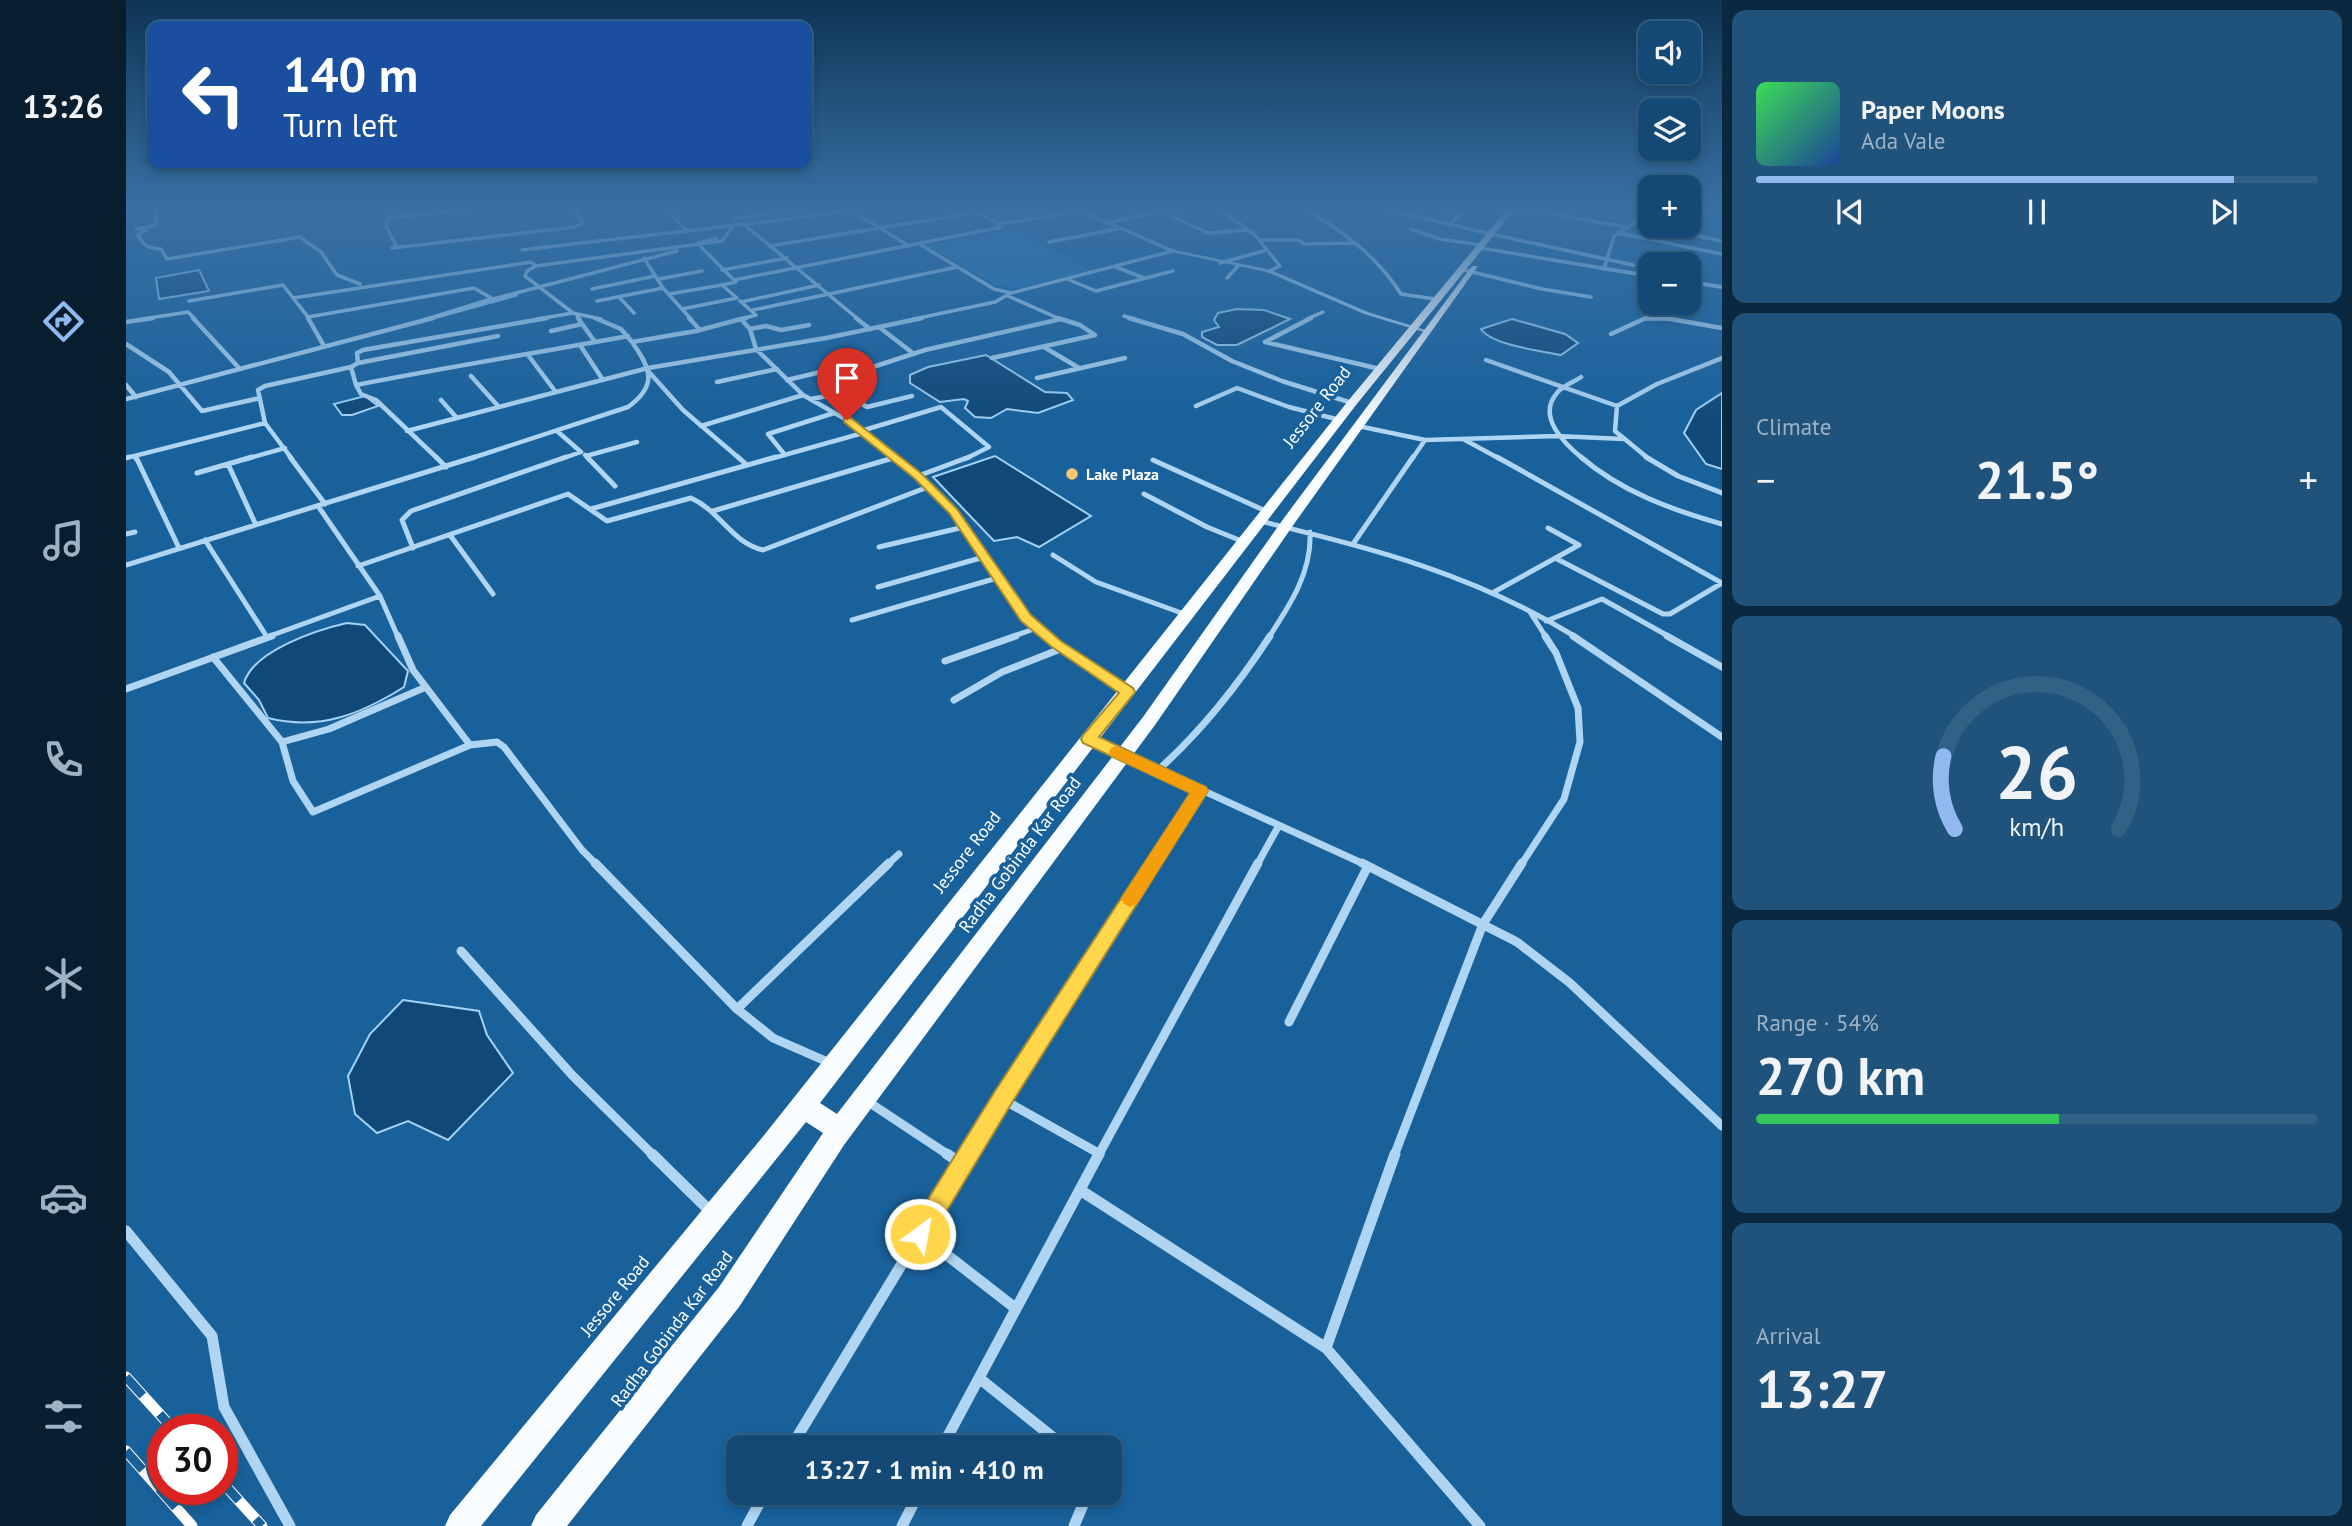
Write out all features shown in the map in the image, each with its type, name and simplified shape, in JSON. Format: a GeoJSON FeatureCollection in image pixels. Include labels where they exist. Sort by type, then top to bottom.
{"type":"FeatureCollection","features":[{"type":"Feature","properties":{"kind":"main road","name":"Jessore Road"},"geometry":{"type":"LineString","coordinates":[[461,1526],[715,1216],[1264,517],[1349,423],[1352,403],[1380,369],[1421,330],[1435,299],[1455,280]]}},
{"type":"Feature","properties":{"kind":"main road","name":"Radha Gobinda Kar Road"},"geometry":{"type":"LineString","coordinates":[[547,1526],[729,1297],[840,1130],[1123,755],[1284,527],[1349,423],[1458,280]]}},
{"type":"Feature","properties":{"kind":"main road"},"geometry":{"type":"LineString","coordinates":[[803,1105],[840,1130]]}},
{"type":"Feature","properties":{"kind":"street"},"geometry":{"type":"LineString","coordinates":[[350,280],[360,284]]}},
{"type":"Feature","properties":{"kind":"street"},"geometry":{"type":"LineString","coordinates":[[293,298],[389,280]]}},
{"type":"Feature","properties":{"kind":"street"},"geometry":{"type":"LineString","coordinates":[[530,280],[574,314],[595,342]]}},
{"type":"Feature","properties":{"kind":"street"},"geometry":{"type":"LineString","coordinates":[[126,399],[406,326],[563,280]]}},
{"type":"Feature","properties":{"kind":"street"},"geometry":{"type":"LineString","coordinates":[[592,289],[640,280]]}},
{"type":"Feature","properties":{"kind":"street"},"geometry":{"type":"LineString","coordinates":[[659,280],[700,330]]}},
{"type":"Feature","properties":{"kind":"street"},"geometry":{"type":"LineString","coordinates":[[669,294],[738,280]]}},
{"type":"Feature","properties":{"kind":"street"},"geometry":{"type":"LineString","coordinates":[[813,280],[870,329]]}},
{"type":"Feature","properties":{"kind":"street"},"geometry":{"type":"LineString","coordinates":[[752,310],[892,280]]}},
{"type":"Feature","properties":{"kind":"street"},"geometry":{"type":"LineString","coordinates":[[980,280],[994,289],[1080,325],[1095,335],[992,358]]}},
{"type":"Feature","properties":{"kind":"street"},"geometry":{"type":"LineString","coordinates":[[407,431],[555,391],[648,370],[870,329],[995,302],[1010,294],[1062,280]]}},
{"type":"Feature","properties":{"kind":"street"},"geometry":{"type":"LineString","coordinates":[[1070,280],[1093,291],[1140,280]]}},
{"type":"Feature","properties":{"kind":"street"},"geometry":{"type":"LineString","coordinates":[[1290,280],[1366,313],[1421,330]]}},
{"type":"Feature","properties":{"kind":"street"},"geometry":{"type":"LineString","coordinates":[[1393,280],[1401,294],[1435,299]]}},
{"type":"Feature","properties":{"kind":"street"},"geometry":{"type":"LineString","coordinates":[[1507,280],[1591,297]]}},
{"type":"Feature","properties":{"kind":"street"},"geometry":{"type":"LineString","coordinates":[[1701,284],[1722,287]]}},
{"type":"Feature","properties":{"kind":"street"},"geometry":{"type":"LineString","coordinates":[[189,301],[280,285],[308,317],[324,346]]}},
{"type":"Feature","properties":{"kind":"street"},"geometry":{"type":"LineString","coordinates":[[632,342],[700,330],[756,315],[722,285]]}},
{"type":"Feature","properties":{"kind":"street"},"geometry":{"type":"LineString","coordinates":[[682,309],[819,285]]}},
{"type":"Feature","properties":{"kind":"street"},"geometry":{"type":"LineString","coordinates":[[308,317],[474,288],[491,299]]}},
{"type":"Feature","properties":{"kind":"street"},"geometry":{"type":"LineString","coordinates":[[597,301],[663,288]]}},
{"type":"Feature","properties":{"kind":"street"},"geometry":{"type":"LineString","coordinates":[[619,297],[634,313]]}},
{"type":"Feature","properties":{"kind":"street"},"geometry":{"type":"LineString","coordinates":[[126,322],[188,312],[239,368]]}},
{"type":"Feature","properties":{"kind":"street"},"geometry":{"type":"LineString","coordinates":[[1323,312],[1278,332],[1265,342],[1380,369]]}},
{"type":"Feature","properties":{"kind":"street"},"geometry":{"type":"LineString","coordinates":[[358,363],[357,352],[363,350],[574,314],[589,314],[604,320],[628,336],[648,370],[701,426],[747,465]]}},
{"type":"Feature","properties":{"kind":"street"},"geometry":{"type":"LineString","coordinates":[[1124,316],[1182,334],[1232,361],[1282,381],[1352,403]]}},
{"type":"Feature","properties":{"kind":"street"},"geometry":{"type":"LineString","coordinates":[[1611,334],[1646,318],[1665,318],[1722,328]]}},
{"type":"Feature","properties":{"kind":"street"},"geometry":{"type":"LineString","coordinates":[[741,319],[750,329],[756,349],[803,395],[862,432],[918,476],[953,511],[1026,618],[1063,648],[1128,692]]}},
{"type":"Feature","properties":{"kind":"street"},"geometry":{"type":"LineString","coordinates":[[787,380],[829,370],[839,378],[914,354],[1062,319]]}},
{"type":"Feature","properties":{"kind":"street"},"geometry":{"type":"LineString","coordinates":[[551,331],[582,324]]}},
{"type":"Feature","properties":{"kind":"street"},"geometry":{"type":"LineString","coordinates":[[750,329],[766,326],[781,330],[809,325]]}},
{"type":"Feature","properties":{"kind":"street"},"geometry":{"type":"LineString","coordinates":[[879,327],[914,354]]}},
{"type":"Feature","properties":{"kind":"street"},"geometry":{"type":"LineString","coordinates":[[470,745],[413,670],[380,596],[358,566],[285,448],[265,423],[258,390],[261,387],[351,368],[358,363],[498,336]]}},
{"type":"Feature","properties":{"kind":"street"},"geometry":{"type":"LineString","coordinates":[[356,385],[498,357],[528,355],[628,336]]}},
{"type":"Feature","properties":{"kind":"street"},"geometry":{"type":"LineString","coordinates":[[126,344],[141,351],[181,383],[197,408],[202,411],[260,398]]}},
{"type":"Feature","properties":{"kind":"street"},"geometry":{"type":"LineString","coordinates":[[580,345],[603,380]]}},
{"type":"Feature","properties":{"kind":"street"},"geometry":{"type":"LineString","coordinates":[[1044,347],[1080,368]]}},
{"type":"Feature","properties":{"kind":"street"},"geometry":{"type":"LineString","coordinates":[[528,355],[555,391]]}},
{"type":"Feature","properties":{"kind":"street"},"geometry":{"type":"LineString","coordinates":[[1037,378],[1125,358]]}},
{"type":"Feature","properties":{"kind":"street"},"geometry":{"type":"LineString","coordinates":[[1617,406],[1636,393],[1722,358]]}},
{"type":"Feature","properties":{"kind":"street"},"geometry":{"type":"LineString","coordinates":[[1486,360],[1617,406]]}},
{"type":"Feature","properties":{"kind":"street"},"geometry":{"type":"LineString","coordinates":[[351,368],[361,394],[376,400],[446,467]]}},
{"type":"Feature","properties":{"kind":"street"},"geometry":{"type":"LineString","coordinates":[[717,382],[777,369]]}},
{"type":"Feature","properties":{"kind":"street"},"geometry":{"type":"LineString","coordinates":[[126,565],[254,523],[446,467],[628,407],[642,399],[648,390],[648,370]]}},
{"type":"Feature","properties":{"kind":"street"},"geometry":{"type":"LineString","coordinates":[[471,376],[498,406]]}},
{"type":"Feature","properties":{"kind":"street"},"geometry":{"type":"LineString","coordinates":[[1581,377],[1561,386],[1549,403],[1547,416],[1557,436],[1582,459],[1649,499],[1722,524]]}},
{"type":"Feature","properties":{"kind":"street"},"geometry":{"type":"LineString","coordinates":[[126,385],[136,397]]}},
{"type":"Feature","properties":{"kind":"street"},"geometry":{"type":"LineString","coordinates":[[1196,406],[1237,388],[1349,423],[1426,440],[1557,436],[1623,439]]}},
{"type":"Feature","properties":{"kind":"street"},"geometry":{"type":"LineString","coordinates":[[811,400],[844,393],[860,405],[872,407],[912,396]]}},
{"type":"Feature","properties":{"kind":"street"},"geometry":{"type":"LineString","coordinates":[[701,426],[803,395]]}},
{"type":"Feature","properties":{"kind":"street"},"geometry":{"type":"LineString","coordinates":[[440,400],[457,418]]}},
{"type":"Feature","properties":{"kind":"street"},"geometry":{"type":"LineString","coordinates":[[1617,406],[1615,431],[1623,439],[1658,465],[1692,485],[1722,493]]}},
{"type":"Feature","properties":{"kind":"street"},"geometry":{"type":"LineString","coordinates":[[591,509],[785,455],[941,407],[989,447],[968,458],[918,476]]}},
{"type":"Feature","properties":{"kind":"street"},"geometry":{"type":"LineString","coordinates":[[785,455],[768,433],[834,413]]}},
{"type":"Feature","properties":{"kind":"street"},"geometry":{"type":"LineString","coordinates":[[126,458],[265,423]]}},
{"type":"Feature","properties":{"kind":"street"},"geometry":{"type":"LineString","coordinates":[[557,431],[615,486]]}},
{"type":"Feature","properties":{"kind":"street"},"geometry":{"type":"LineString","coordinates":[[1463,439],[1637,533],[1722,583],[1670,614],[1663,614],[1557,559]]}},
{"type":"Feature","properties":{"kind":"street"},"geometry":{"type":"LineString","coordinates":[[1353,544],[1426,440]]}},
{"type":"Feature","properties":{"kind":"street"},"geometry":{"type":"LineString","coordinates":[[413,548],[402,520],[411,511],[583,454],[637,442]]}},
{"type":"Feature","properties":{"kind":"street"},"geometry":{"type":"LineString","coordinates":[[197,473],[285,448]]}},
{"type":"Feature","properties":{"kind":"street"},"geometry":{"type":"LineString","coordinates":[[135,456],[179,548]]}},
{"type":"Feature","properties":{"kind":"street"},"geometry":{"type":"LineString","coordinates":[[713,511],[810,480],[893,458]]}},
{"type":"Feature","properties":{"kind":"street"},"geometry":{"type":"LineString","coordinates":[[1153,460],[1284,527],[1388,553],[1494,592],[1546,621],[1722,737]]}},
{"type":"Feature","properties":{"kind":"street"},"geometry":{"type":"LineString","coordinates":[[228,464],[254,523]]}},
{"type":"Feature","properties":{"kind":"street"},"geometry":{"type":"LineString","coordinates":[[358,566],[564,495],[572,495],[607,521],[691,498],[713,511],[745,544],[763,550],[928,487]]}},
{"type":"Feature","properties":{"kind":"street"},"geometry":{"type":"LineString","coordinates":[[1144,494],[1207,527],[1244,542]]}},
{"type":"Feature","properties":{"kind":"street"},"geometry":{"type":"LineString","coordinates":[[879,547],[964,527]]}},
{"type":"Feature","properties":{"kind":"street"},"geometry":{"type":"LineString","coordinates":[[1494,592],[1579,545],[1548,527]]}},
{"type":"Feature","properties":{"kind":"street"},"geometry":{"type":"LineString","coordinates":[[126,534],[135,532]]}},
{"type":"Feature","properties":{"kind":"street"},"geometry":{"type":"LineString","coordinates":[[1157,771],[1191,741],[1252,663],[1297,594],[1311,549],[1310,533]]}},
{"type":"Feature","properties":{"kind":"street"},"geometry":{"type":"LineString","coordinates":[[450,535],[494,594]]}},
{"type":"Feature","properties":{"kind":"street"},"geometry":{"type":"LineString","coordinates":[[205,540],[267,637]]}},
{"type":"Feature","properties":{"kind":"street"},"geometry":{"type":"LineString","coordinates":[[1053,555],[1096,582],[1187,615]]}},
{"type":"Feature","properties":{"kind":"street"},"geometry":{"type":"LineString","coordinates":[[878,587],[984,557]]}},
{"type":"Feature","properties":{"kind":"street"},"geometry":{"type":"LineString","coordinates":[[852,620],[997,578]]}},
{"type":"Feature","properties":{"kind":"street"},"geometry":{"type":"LineString","coordinates":[[126,689],[380,596]]}},
{"type":"Feature","properties":{"kind":"street"},"geometry":{"type":"LineString","coordinates":[[1546,621],[1602,599],[1722,667]]}},
{"type":"Feature","properties":{"kind":"street"},"geometry":{"type":"LineString","coordinates":[[1326,1348],[1390,1166],[1483,924],[1564,799],[1580,742],[1578,708],[1556,653],[1530,612]]}},
{"type":"Feature","properties":{"kind":"street"},"geometry":{"type":"LineString","coordinates":[[945,662],[1037,628]]}},
{"type":"Feature","properties":{"kind":"street"},"geometry":{"type":"LineString","coordinates":[[954,700],[1002,672],[1063,648]]}},
{"type":"Feature","properties":{"kind":"street"},"geometry":{"type":"LineString","coordinates":[[213,657],[244,692],[282,743],[293,781],[313,812],[470,745],[497,742],[504,747],[582,850],[737,1009],[773,1038],[833,1064]]}},
{"type":"Feature","properties":{"kind":"street"},"geometry":{"type":"LineString","coordinates":[[282,743],[329,729],[426,687]]}},
{"type":"Feature","properties":{"kind":"street"},"geometry":{"type":"LineString","coordinates":[[1089,739],[1368,866],[1517,942],[1570,983],[1722,1126]]}},
{"type":"Feature","properties":{"kind":"street"},"geometry":{"type":"LineString","coordinates":[[798,1435],[1002,1099],[1200,791]]}},
{"type":"Feature","properties":{"kind":"street"},"geometry":{"type":"LineString","coordinates":[[948,1435],[1278,827]]}},
{"type":"Feature","properties":{"kind":"street"},"geometry":{"type":"LineString","coordinates":[[737,1009],[899,854]]}},
{"type":"Feature","properties":{"kind":"street"},"geometry":{"type":"LineString","coordinates":[[1289,1023],[1368,866]]}},
{"type":"Feature","properties":{"kind":"street"},"geometry":{"type":"LineString","coordinates":[[461,951],[572,1074],[715,1216]]}},
{"type":"Feature","properties":{"kind":"street"},"geometry":{"type":"LineString","coordinates":[[864,1099],[962,1164]]}},
{"type":"Feature","properties":{"kind":"street"},"geometry":{"type":"LineString","coordinates":[[1002,1099],[1100,1153]]}},
{"type":"Feature","properties":{"kind":"street"},"geometry":{"type":"LineString","coordinates":[[1080,1190],[1326,1348],[1480,1526]]}},
{"type":"Feature","properties":{"kind":"street"},"geometry":{"type":"LineString","coordinates":[[126,1231],[212,1336],[225,1408],[290,1526]]}},
{"type":"Feature","properties":{"kind":"street"},"geometry":{"type":"LineString","coordinates":[[920,1234],[1015,1308]]}},
{"type":"Feature","properties":{"kind":"street"},"geometry":{"type":"LineString","coordinates":[[979,1378],[1050,1435]]}},
{"type":"Feature","properties":{"kind":"street"},"geometry":{"type":"LineString","coordinates":[[747,1526],[758,1505]]}},
{"type":"Feature","properties":{"kind":"street"},"geometry":{"type":"LineString","coordinates":[[902,1526],[913,1505]]}},
{"type":"Feature","properties":{"kind":"street"},"geometry":{"type":"LineString","coordinates":[[1074,1526],[1083,1505]]}},
{"type":"Feature","properties":{"kind":"shaded area"},"geometry":{"type":"Polygon","coordinates":[[[156,280],[204,280],[209,291],[159,299],[156,280]]]}},
{"type":"Feature","properties":{"kind":"shaded area"},"geometry":{"type":"Polygon","coordinates":[[[988,280],[1052,280],[1013,289],[988,280]]]}},
{"type":"Feature","properties":{"kind":"shaded area"},"geometry":{"type":"Polygon","coordinates":[[[1237,309],[1264,310],[1290,319],[1237,345],[1217,345],[1202,337],[1202,332],[1219,327],[1214,320],[1218,313],[1237,309]]]}},
{"type":"Feature","properties":{"kind":"shaded area"},"geometry":{"type":"Polygon","coordinates":[[[1512,319],[1565,334],[1578,343],[1561,355],[1506,343],[1487,335],[1481,329],[1512,319]]]}},
{"type":"Feature","properties":{"kind":"shaded area"},"geometry":{"type":"Polygon","coordinates":[[[986,355],[1045,392],[1067,393],[1073,400],[1038,413],[1007,409],[991,418],[975,417],[965,408],[968,401],[964,399],[940,402],[910,383],[910,375],[928,367],[986,355]]]}},
{"type":"Feature","properties":{"kind":"shaded area"},"geometry":{"type":"Polygon","coordinates":[[[1722,393],[1722,469],[1706,464],[1684,433],[1696,410],[1722,393]]]}},
{"type":"Feature","properties":{"kind":"shaded area"},"geometry":{"type":"Polygon","coordinates":[[[365,396],[378,406],[352,415],[342,415],[334,404],[365,396]]]}},
{"type":"Feature","properties":{"kind":"shaded area"},"geometry":{"type":"Polygon","coordinates":[[[995,456],[1091,516],[1039,547],[1017,537],[994,541],[933,477],[995,456]]]}},
{"type":"Feature","properties":{"kind":"shaded area"},"geometry":{"type":"Polygon","coordinates":[[[347,623],[365,625],[408,671],[404,687],[356,712],[323,721],[287,722],[268,718],[259,700],[244,683],[250,672],[260,661],[287,644],[347,623]]]}},
{"type":"Feature","properties":{"kind":"shaded area"},"geometry":{"type":"Polygon","coordinates":[[[403,1000],[479,1011],[487,1035],[513,1073],[448,1140],[408,1121],[377,1133],[355,1114],[348,1076],[370,1034],[403,1000]]]}},
{"type":"Feature","properties":{"kind":"waterway"},"geometry":{"type":"LineString","coordinates":[[436,317],[516,295]]}},
{"type":"Feature","properties":{"kind":"railway"},"geometry":{"type":"LineString","coordinates":[[126,1377],[160,1414]]}},
{"type":"Feature","properties":{"kind":"railway"},"geometry":{"type":"LineString","coordinates":[[126,1451],[192,1526]]}},
{"type":"Feature","properties":{"kind":"railway"},"geometry":{"type":"LineString","coordinates":[[238,1500],[262,1526]]}},
{"type":"Feature","properties":{"kind":"slow traffic"},"geometry":{"type":"LineString","coordinates":[[1116,752],[1200,791],[1130,899]]}},
{"type":"Feature","properties":{"kind":"place","name":"Lake Plaza"},"geometry":{"type":"Point","coordinates":[1072,474]}},
{"type":"Feature","properties":{"kind":"route"},"geometry":{"type":"LineString","coordinates":[[847,420],[918,476],[953,511],[1026,618],[1056,644],[1087,662],[1128,692],[1089,739],[1200,791],[1002,1099],[920,1234]]}}]}
